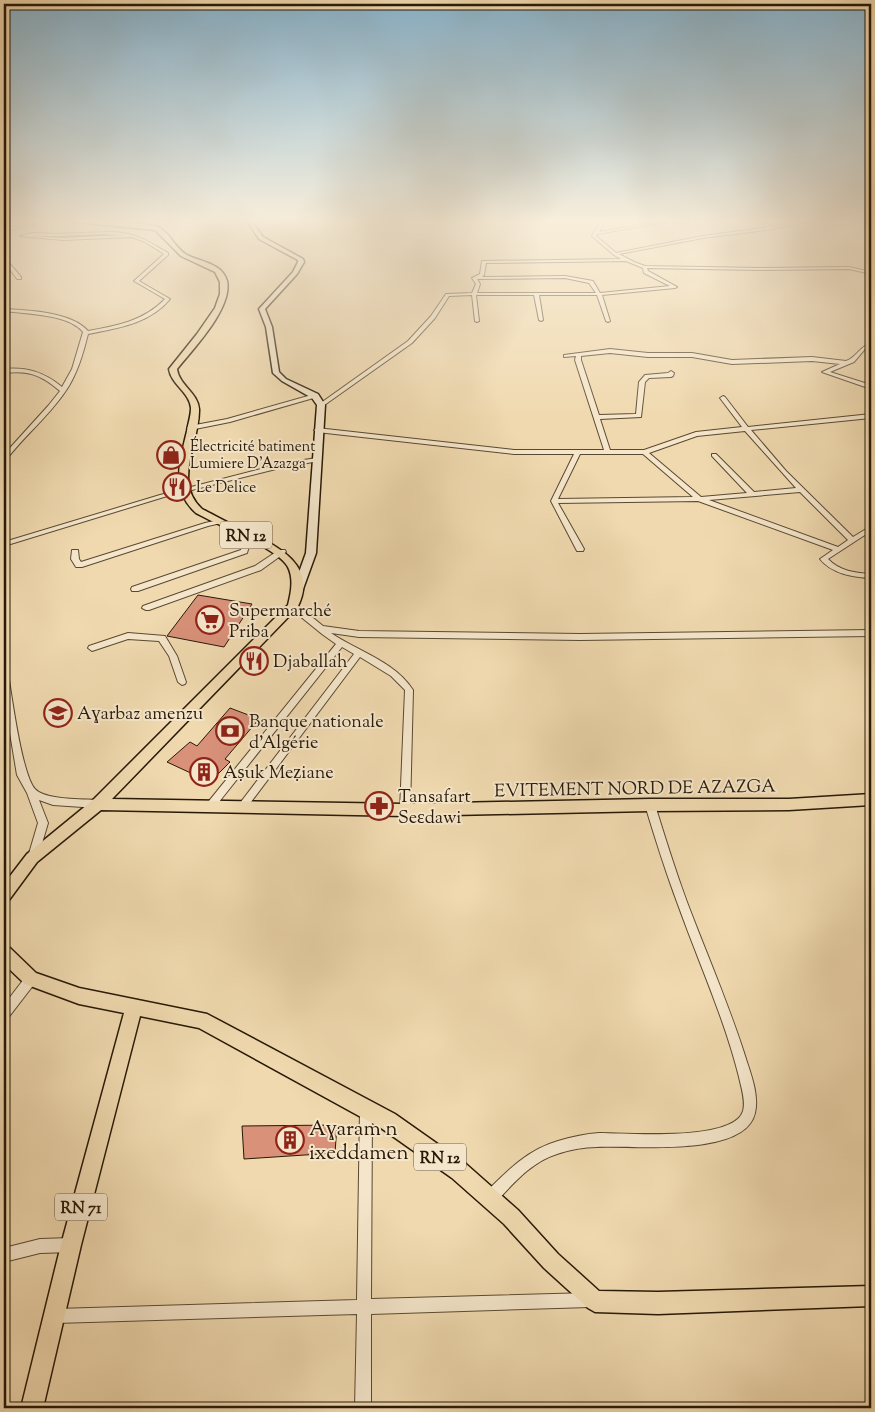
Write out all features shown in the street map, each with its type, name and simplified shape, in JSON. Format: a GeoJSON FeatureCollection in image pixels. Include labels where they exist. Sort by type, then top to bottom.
{"type":"FeatureCollection","features":[{"type":"Feature","properties":{"kind":"main road"},"geometry":{"type":"LineString","coordinates":[[184,491],[185,460],[195,411],[194,402],[174,376],[173,370],[211,320],[222,301],[224,285]]}},
{"type":"Feature","properties":{"kind":"main road","name":"RN 12"},"geometry":{"type":"LineString","coordinates":[[184,491],[195,507],[219,522],[282,552],[292,565],[297,578],[298,589]]}},
{"type":"Feature","properties":{"kind":"main road"},"geometry":{"type":"LineString","coordinates":[[4,895],[32,858],[98,804],[293,606],[298,589]]}},
{"type":"Feature","properties":{"kind":"main road","name":"EVITEMENT NORD DE AZAZGA"},"geometry":{"type":"LineString","coordinates":[[98,804],[212,804],[242,807],[405,810],[650,805],[818,805],[871,800]]}},
{"type":"Feature","properties":{"kind":"main road","name":"RN 12"},"geometry":{"type":"LineString","coordinates":[[4,953],[31,978],[79,996],[201,1020],[366,1111],[388,1121],[459,1171],[511,1217],[551,1261],[595,1300]]}},
{"type":"Feature","properties":{"kind":"main road","name":"RN 71"},"geometry":{"type":"LineString","coordinates":[[32,1408],[56,1316],[71,1245],[134,1007]]}},
{"type":"Feature","properties":{"kind":"main road"},"geometry":{"type":"LineString","coordinates":[[595,1300],[658,1303],[871,1296]]}},
{"type":"Feature","properties":{"kind":"street"},"geometry":{"type":"LineString","coordinates":[[85,334],[131,324],[160,309],[168,299],[143,285]]}},
{"type":"Feature","properties":{"kind":"street"},"geometry":{"type":"LineString","coordinates":[[284,285],[262,309],[270,327],[276,373],[284,380],[315,396],[320,405],[311,553],[298,589]]}},
{"type":"Feature","properties":{"kind":"street"},"geometry":{"type":"LineString","coordinates":[[477,321],[474,294],[478,285]]}},
{"type":"Feature","properties":{"kind":"street"},"geometry":{"type":"LineString","coordinates":[[497,285],[500,294]]}},
{"type":"Feature","properties":{"kind":"street"},"geometry":{"type":"LineString","coordinates":[[593,285],[599,294],[608,321]]}},
{"type":"Feature","properties":{"kind":"street"},"geometry":{"type":"LineString","coordinates":[[320,405],[410,342],[433,317],[448,295],[599,294],[675,286],[673,285]]}},
{"type":"Feature","properties":{"kind":"street"},"geometry":{"type":"LineString","coordinates":[[536,294],[541,320]]}},
{"type":"Feature","properties":{"kind":"street"},"geometry":{"type":"LineString","coordinates":[[4,310],[60,317],[86,328],[71,377],[63,391],[15,444],[4,460]]}},
{"type":"Feature","properties":{"kind":"street"},"geometry":{"type":"LineString","coordinates":[[871,344],[846,364],[825,372],[871,387]]}},
{"type":"Feature","properties":{"kind":"street"},"geometry":{"type":"LineString","coordinates":[[566,356],[610,351],[648,355],[692,355],[732,362],[812,359],[846,364]]}},
{"type":"Feature","properties":{"kind":"street"},"geometry":{"type":"LineString","coordinates":[[579,356],[578,360],[608,452]]}},
{"type":"Feature","properties":{"kind":"street"},"geometry":{"type":"LineString","coordinates":[[4,372],[25,369],[47,377],[63,391]]}},
{"type":"Feature","properties":{"kind":"street"},"geometry":{"type":"LineString","coordinates":[[598,417],[639,416],[642,382],[647,376],[667,376],[671,375],[670,373]]}},
{"type":"Feature","properties":{"kind":"street"},"geometry":{"type":"LineString","coordinates":[[190,428],[228,421],[315,396]]}},
{"type":"Feature","properties":{"kind":"street"},"geometry":{"type":"LineString","coordinates":[[723,398],[744,428],[801,490],[852,540]]}},
{"type":"Feature","properties":{"kind":"street"},"geometry":{"type":"LineString","coordinates":[[318,430],[514,452],[645,452],[696,434],[871,416]]}},
{"type":"Feature","properties":{"kind":"street"},"geometry":{"type":"LineString","coordinates":[[554,501],[578,451]]}},
{"type":"Feature","properties":{"kind":"street"},"geometry":{"type":"LineString","coordinates":[[645,452],[699,499],[838,549]]}},
{"type":"Feature","properties":{"kind":"street"},"geometry":{"type":"LineString","coordinates":[[714,455],[752,494]]}},
{"type":"Feature","properties":{"kind":"street"},"geometry":{"type":"LineString","coordinates":[[4,544],[184,491],[284,465],[317,460]]}},
{"type":"Feature","properties":{"kind":"street"},"geometry":{"type":"LineString","coordinates":[[554,501],[699,499],[801,490]]}},
{"type":"Feature","properties":{"kind":"street"},"geometry":{"type":"LineString","coordinates":[[554,501],[580,549]]}},
{"type":"Feature","properties":{"kind":"street"},"geometry":{"type":"LineString","coordinates":[[75,552],[75,560],[80,565],[219,522]]}},
{"type":"Feature","properties":{"kind":"street"},"geometry":{"type":"LineString","coordinates":[[871,528],[824,558],[827,564],[847,572],[871,576]]}},
{"type":"Feature","properties":{"kind":"street"},"geometry":{"type":"LineString","coordinates":[[135,589],[244,552],[248,536]]}},
{"type":"Feature","properties":{"kind":"street"},"geometry":{"type":"LineString","coordinates":[[146,608],[258,568],[282,552]]}},
{"type":"Feature","properties":{"kind":"street"},"geometry":{"type":"LineString","coordinates":[[293,606],[341,643],[391,669],[401,678],[409,690],[405,810]]}},
{"type":"Feature","properties":{"kind":"street"},"geometry":{"type":"LineString","coordinates":[[322,629],[359,634],[580,637],[871,633]]}},
{"type":"Feature","properties":{"kind":"street"},"geometry":{"type":"LineString","coordinates":[[92,648],[128,636],[162,638],[173,656],[182,682]]}},
{"type":"Feature","properties":{"kind":"street"},"geometry":{"type":"LineString","coordinates":[[212,804],[341,643]]}},
{"type":"Feature","properties":{"kind":"street"},"geometry":{"type":"LineString","coordinates":[[242,807],[359,653]]}},
{"type":"Feature","properties":{"kind":"street"},"geometry":{"type":"LineString","coordinates":[[4,674],[22,775],[32,793],[43,823],[32,858]]}},
{"type":"Feature","properties":{"kind":"street"},"geometry":{"type":"LineString","coordinates":[[32,793],[53,801],[98,804]]}},
{"type":"Feature","properties":{"kind":"street"},"geometry":{"type":"LineString","coordinates":[[490,1198],[521,1167],[539,1153],[557,1147],[596,1140],[710,1138],[737,1128],[744,1123],[749,1114],[749,1094],[736,1044],[718,990],[687,915],[650,805]]}},
{"type":"Feature","properties":{"kind":"street"},"geometry":{"type":"LineString","coordinates":[[4,1014],[31,978]]}},
{"type":"Feature","properties":{"kind":"street"},"geometry":{"type":"LineString","coordinates":[[363,1408],[366,1111]]}},
{"type":"Feature","properties":{"kind":"street"},"geometry":{"type":"LineString","coordinates":[[4,1255],[40,1246],[71,1245]]}},
{"type":"Feature","properties":{"kind":"street"},"geometry":{"type":"LineString","coordinates":[[56,1316],[365,1309],[595,1300]]}},
{"type":"Feature","properties":{"kind":"building","name":"Supermarché Priba"},"geometry":{"type":"Polygon","coordinates":[[[198,595],[252,604],[224,647],[167,636],[198,595]]]}},
{"type":"Feature","properties":{"kind":"building"},"geometry":{"type":"Polygon","coordinates":[[[230,708],[259,719],[225,759],[230,762],[210,782],[167,762],[190,742],[197,746],[230,708]]]}},
{"type":"Feature","properties":{"kind":"building","name":"Aɣaram n ixeddamen"},"geometry":{"type":"Polygon","coordinates":[[[337,1125],[335,1153],[244,1159],[242,1126],[337,1125]]]}},
{"type":"Feature","properties":{"kind":"place","name":"Électricité batiment Lumiere D'Azazga"},"geometry":{"type":"Point","coordinates":[171,455]}},
{"type":"Feature","properties":{"kind":"place","name":"Le Delice"},"geometry":{"type":"Point","coordinates":[177,487]}},
{"type":"Feature","properties":{"kind":"place","name":"Supermarché Priba"},"geometry":{"type":"Point","coordinates":[210,620]}},
{"type":"Feature","properties":{"kind":"place","name":"Djaballah"},"geometry":{"type":"Point","coordinates":[254,661]}},
{"type":"Feature","properties":{"kind":"place","name":"Aɣarbaz amenzu"},"geometry":{"type":"Point","coordinates":[58,713]}},
{"type":"Feature","properties":{"kind":"place","name":"Banque nationale d'Algérie"},"geometry":{"type":"Point","coordinates":[230,731]}},
{"type":"Feature","properties":{"kind":"place","name":"Aṣuk Meẓiane"},"geometry":{"type":"Point","coordinates":[204,772]}},
{"type":"Feature","properties":{"kind":"place","name":"Tansafart Seɛdawi"},"geometry":{"type":"Point","coordinates":[379,806]}},
{"type":"Feature","properties":{"kind":"place","name":"Aɣaram n ixeddamen"},"geometry":{"type":"Point","coordinates":[290,1140]}}]}
